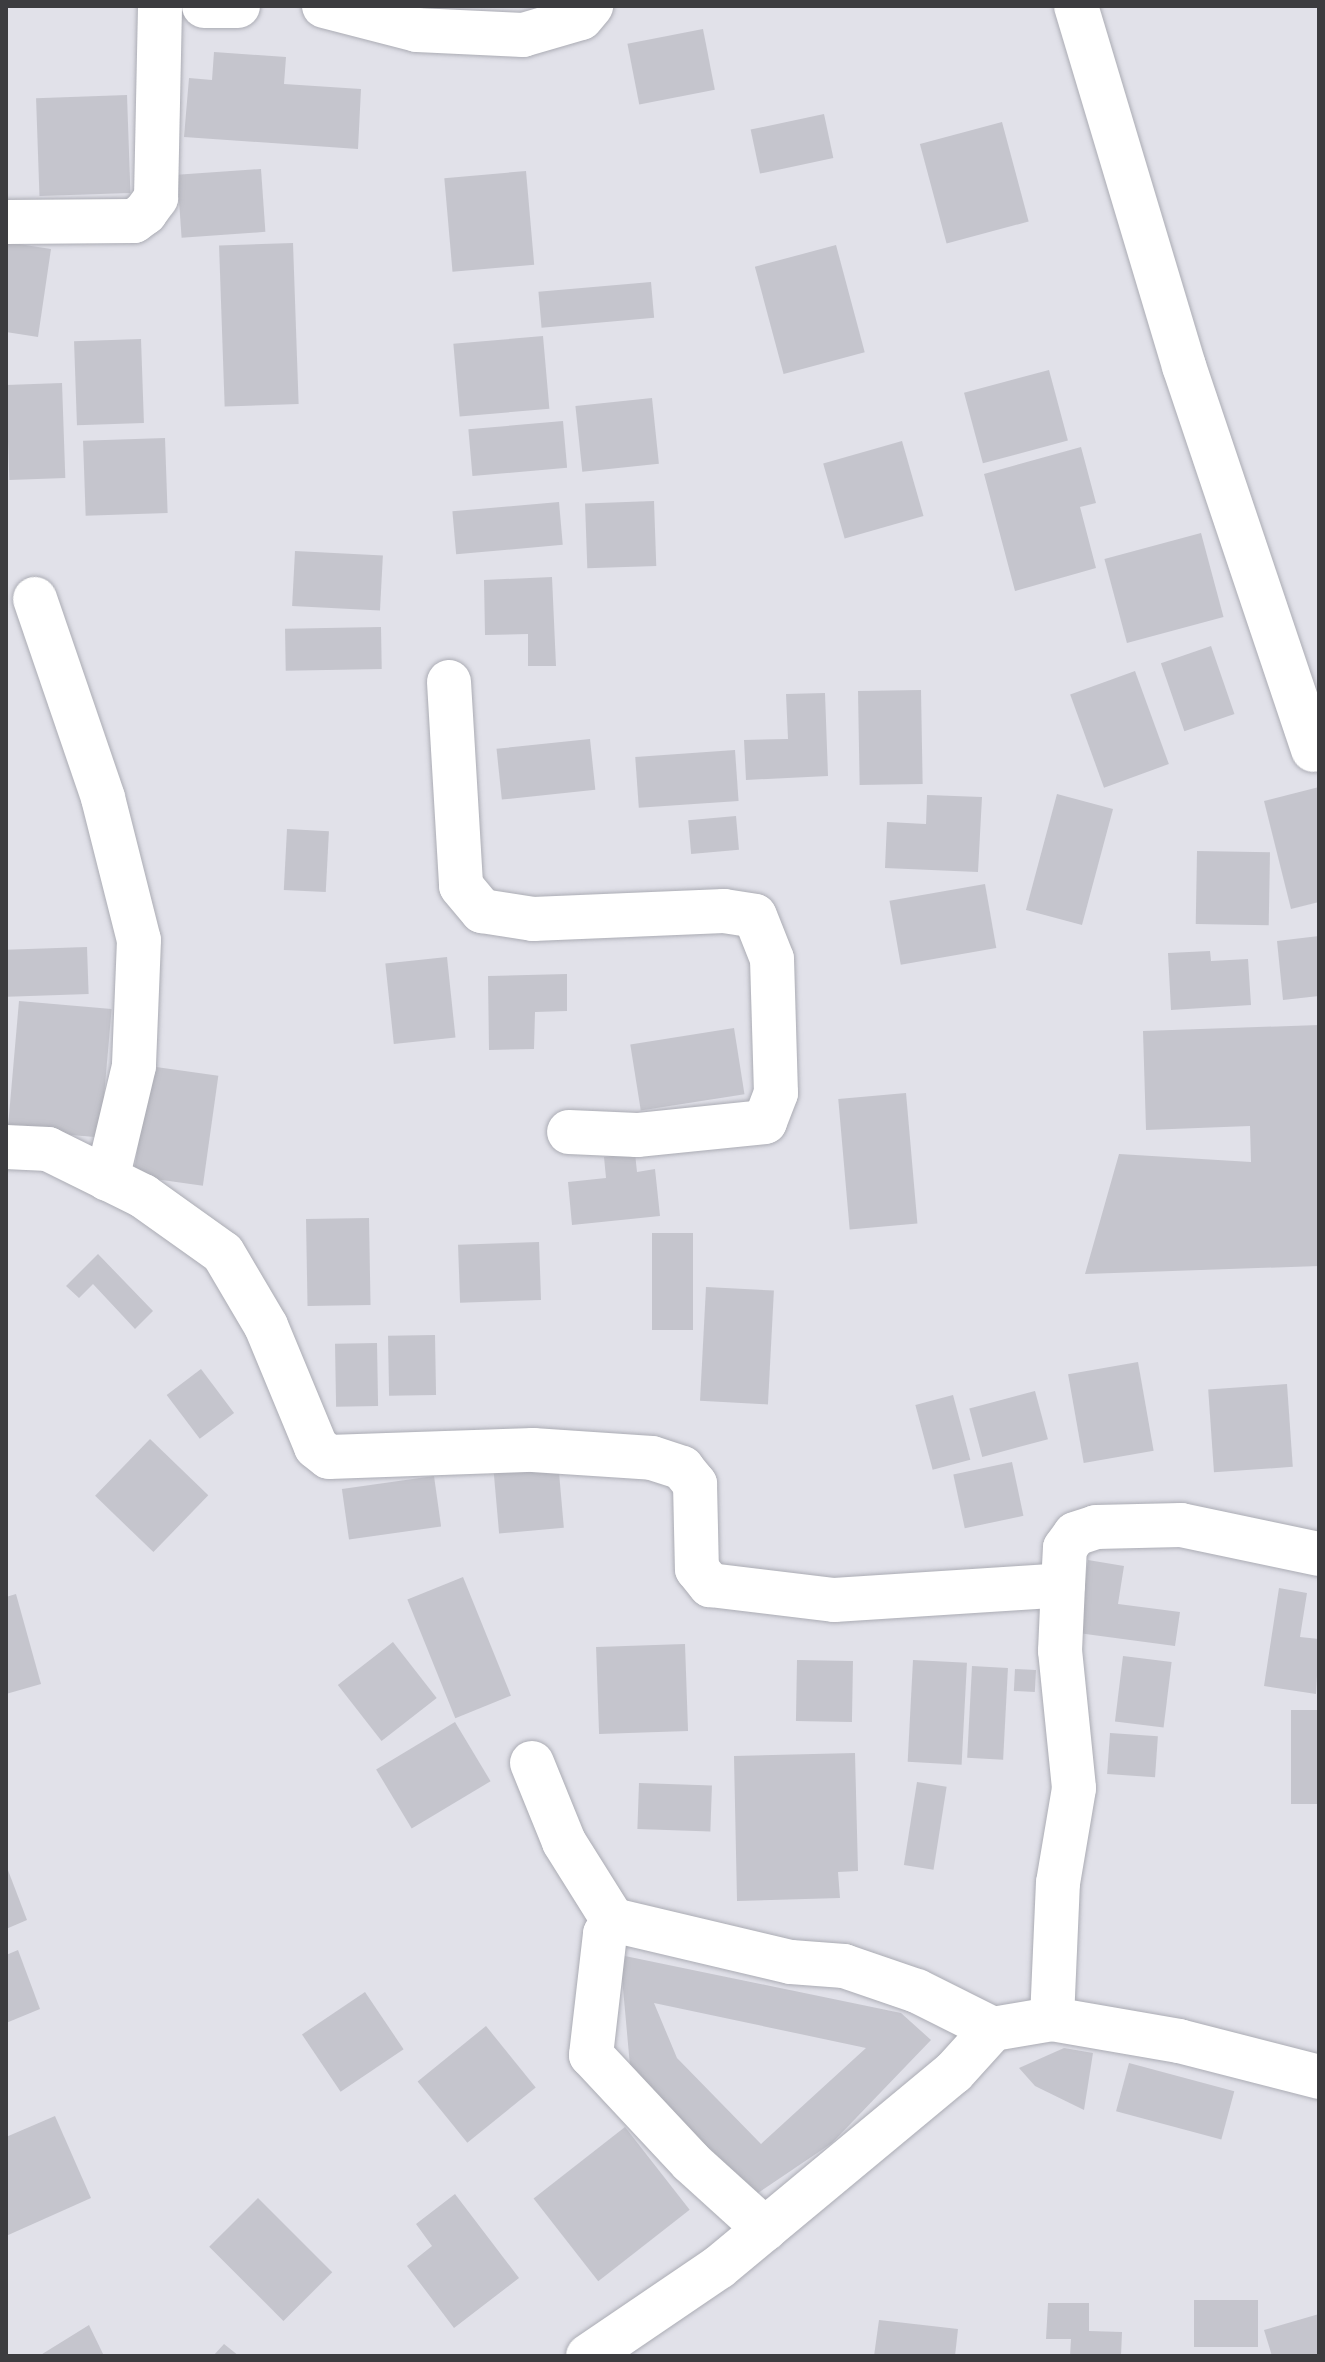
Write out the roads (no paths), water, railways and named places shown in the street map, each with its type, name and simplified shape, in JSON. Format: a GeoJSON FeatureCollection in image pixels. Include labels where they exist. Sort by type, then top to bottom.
{"type":"FeatureCollection","features":[{"type":"Feature","properties":{"kind":"street"},"geometry":{"type":"LineString","coordinates":[[6,222],[134,221],[145,213],[156,198],[160,6]]}},
{"type":"Feature","properties":{"kind":"street"},"geometry":{"type":"LineString","coordinates":[[204,6],[238,6]]}},
{"type":"Feature","properties":{"kind":"street"},"geometry":{"type":"LineString","coordinates":[[324,6],[417,30],[523,35],[581,18],[591,6]]}},
{"type":"Feature","properties":{"kind":"street"},"geometry":{"type":"LineString","coordinates":[[1076,6],[1184,366],[1313,750]]}},
{"type":"Feature","properties":{"kind":"street"},"geometry":{"type":"LineString","coordinates":[[35,599],[103,798],[139,940],[134,1066],[107,1179]]}},
{"type":"Feature","properties":{"kind":"street"},"geometry":{"type":"LineString","coordinates":[[449,682],[461,886],[482,911],[533,919],[724,911],[755,916],[772,959],[776,1093],[765,1122],[637,1135],[569,1132]]}},
{"type":"Feature","properties":{"kind":"street"},"geometry":{"type":"LineString","coordinates":[[6,1147],[48,1149],[143,1196],[223,1253],[266,1326],[316,1447],[329,1457],[533,1450],[652,1458],[682,1468],[695,1484],[697,1569],[710,1585],[834,1600],[1063,1585]]}},
{"type":"Feature","properties":{"kind":"street"},"geometry":{"type":"LineString","coordinates":[[1052,2019],[1058,1883],[1074,1788],[1060,1651],[1065,1548],[1075,1534],[1096,1527],[1181,1525],[1319,1554]]}},
{"type":"Feature","properties":{"kind":"street"},"geometry":{"type":"LineString","coordinates":[[532,1763],[564,1842],[613,1920],[791,1962],[844,1966],[917,1991],[993,2029],[1052,2019],[1179,2041],[1319,2077]]}},
{"type":"Feature","properties":{"kind":"street"},"geometry":{"type":"LineString","coordinates":[[613,1920],[605,1934],[591,2055],[691,2162],[765,2229]]}},
{"type":"Feature","properties":{"kind":"street"},"geometry":{"type":"LineString","coordinates":[[588,2356],[719,2267],[954,2072],[993,2029]]}}]}
